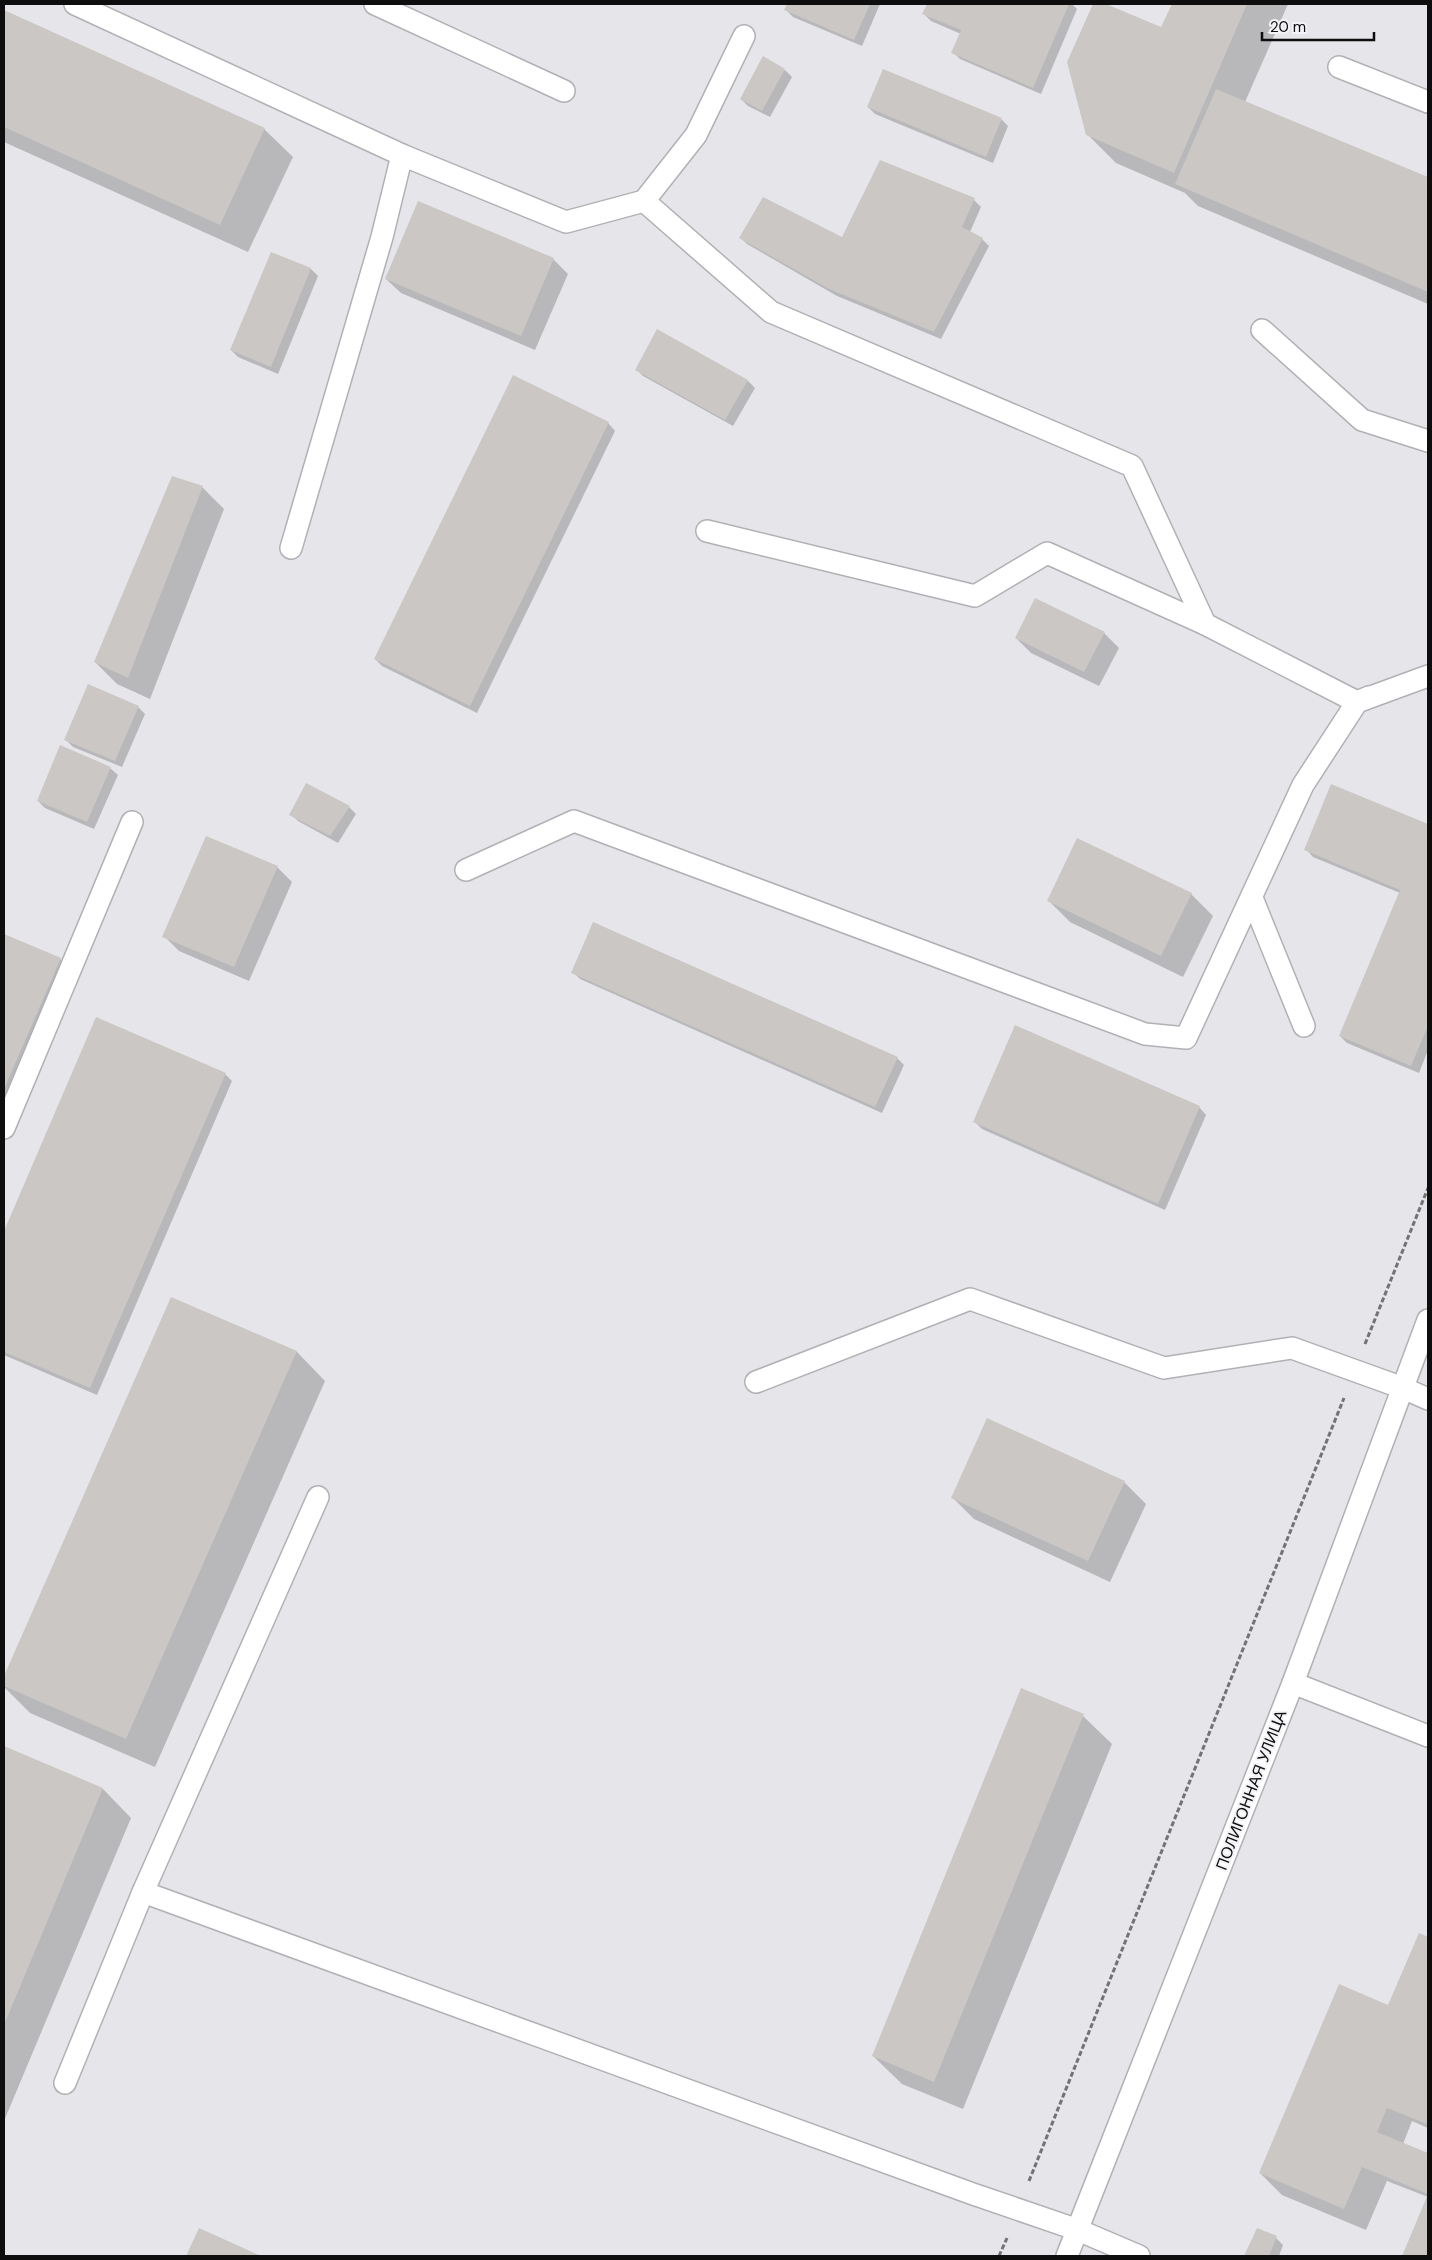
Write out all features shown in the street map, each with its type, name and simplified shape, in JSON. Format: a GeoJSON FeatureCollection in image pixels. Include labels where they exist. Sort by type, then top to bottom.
{"type":"FeatureCollection","features":[{"type":"Feature","properties":{"kind":"lane"},"geometry":{"type":"LineString","coordinates":[[75,4],[402,155],[566,222],[644,201],[696,135],[744,36]]}},
{"type":"Feature","properties":{"kind":"lane"},"geometry":{"type":"LineString","coordinates":[[375,4],[564,91]]}},
{"type":"Feature","properties":{"kind":"lane"},"geometry":{"type":"LineString","coordinates":[[1339,68],[1428,102]]}},
{"type":"Feature","properties":{"kind":"lane"},"geometry":{"type":"LineString","coordinates":[[291,548],[382,237],[402,155]]}},
{"type":"Feature","properties":{"kind":"lane"},"geometry":{"type":"LineString","coordinates":[[644,201],[771,312],[1132,466],[1205,624]]}},
{"type":"Feature","properties":{"kind":"lane"},"geometry":{"type":"LineString","coordinates":[[1262,330],[1362,420],[1428,441]]}},
{"type":"Feature","properties":{"kind":"lane"},"geometry":{"type":"LineString","coordinates":[[707,532],[975,596],[1047,553],[1205,624],[1357,702]]}},
{"type":"Feature","properties":{"kind":"lane"},"geometry":{"type":"LineString","coordinates":[[466,870],[574,820],[1145,1034],[1186,1038],[1303,785],[1357,702],[1428,676]]}},
{"type":"Feature","properties":{"kind":"lane"},"geometry":{"type":"LineString","coordinates":[[4,1128],[132,822]]}},
{"type":"Feature","properties":{"kind":"lane"},"geometry":{"type":"LineString","coordinates":[[1252,898],[1304,1026]]}},
{"type":"Feature","properties":{"kind":"lane"},"geometry":{"type":"LineString","coordinates":[[756,1382],[970,1299],[1164,1368],[1292,1348],[1403,1388],[1428,1399]]}},
{"type":"Feature","properties":{"kind":"lane","name":"ПОЛИГОННАЯ УЛИЦА"},"geometry":{"type":"LineString","coordinates":[[1067,2256],[1293,1683],[1428,1320]]}},
{"type":"Feature","properties":{"kind":"lane"},"geometry":{"type":"LineString","coordinates":[[65,2083],[142,1892],[318,1497]]}},
{"type":"Feature","properties":{"kind":"lane"},"geometry":{"type":"LineString","coordinates":[[1293,1683],[1428,1736]]}},
{"type":"Feature","properties":{"kind":"lane"},"geometry":{"type":"LineString","coordinates":[[142,1892],[1078,2230],[1139,2256]]}},
{"type":"Feature","properties":{"kind":"path"},"geometry":{"type":"LineString","coordinates":[[999,2256],[1428,1188]]}},
{"type":"Feature","properties":{"kind":"building"},"geometry":{"type":"Polygon","coordinates":[[[787,4],[870,4],[854,40],[784,10],[787,4]]]}},
{"type":"Feature","properties":{"kind":"building"},"geometry":{"type":"Polygon","coordinates":[[[927,4],[1069,4],[1033,88],[951,53],[961,30],[922,14],[927,4]]]}},
{"type":"Feature","properties":{"kind":"building"},"geometry":{"type":"Polygon","coordinates":[[[1093,4],[1106,4],[1161,27],[1172,4],[1247,4],[1174,173],[1086,135],[1067,62],[1093,4]]]}},
{"type":"Feature","properties":{"kind":"building"},"geometry":{"type":"Polygon","coordinates":[[[4,10],[265,128],[220,225],[4,127],[4,10]]]}},
{"type":"Feature","properties":{"kind":"building"},"geometry":{"type":"Polygon","coordinates":[[[763,56],[785,69],[762,111],[740,99],[763,56]]]}},
{"type":"Feature","properties":{"kind":"building"},"geometry":{"type":"Polygon","coordinates":[[[883,69],[1002,118],[986,157],[867,107],[883,69]]]}},
{"type":"Feature","properties":{"kind":"building"},"geometry":{"type":"Polygon","coordinates":[[[1216,89],[1428,177],[1428,292],[1175,184],[1216,89]]]}},
{"type":"Feature","properties":{"kind":"building"},"geometry":{"type":"Polygon","coordinates":[[[880,160],[975,198],[962,227],[983,238],[934,332],[829,289],[739,238],[763,197],[842,237],[880,160]]]}},
{"type":"Feature","properties":{"kind":"building"},"geometry":{"type":"Polygon","coordinates":[[[418,201],[554,258],[521,336],[385,279],[418,201]]]}},
{"type":"Feature","properties":{"kind":"building"},"geometry":{"type":"Polygon","coordinates":[[[271,252],[311,268],[271,367],[230,350],[271,252]]]}},
{"type":"Feature","properties":{"kind":"building"},"geometry":{"type":"Polygon","coordinates":[[[657,329],[748,380],[725,420],[635,370],[657,329]]]}},
{"type":"Feature","properties":{"kind":"building"},"geometry":{"type":"Polygon","coordinates":[[[513,375],[609,422],[470,706],[374,659],[513,375]]]}},
{"type":"Feature","properties":{"kind":"building"},"geometry":{"type":"Polygon","coordinates":[[[172,476],[203,486],[128,678],[94,662],[172,476]]]}},
{"type":"Feature","properties":{"kind":"building"},"geometry":{"type":"Polygon","coordinates":[[[1035,598],[1105,632],[1084,672],[1015,638],[1035,598]]]}},
{"type":"Feature","properties":{"kind":"building"},"geometry":{"type":"Polygon","coordinates":[[[88,684],[139,706],[115,761],[64,740],[88,684]]]}},
{"type":"Feature","properties":{"kind":"building"},"geometry":{"type":"Polygon","coordinates":[[[60,745],[111,767],[87,822],[37,801],[60,745]]]}},
{"type":"Feature","properties":{"kind":"building"},"geometry":{"type":"Polygon","coordinates":[[[306,783],[350,806],[330,836],[289,815],[306,783]]]}},
{"type":"Feature","properties":{"kind":"building"},"geometry":{"type":"Polygon","coordinates":[[[1331,784],[1428,824],[1428,1026],[1411,1066],[1339,1036],[1400,890],[1304,850],[1331,784]]]}},
{"type":"Feature","properties":{"kind":"building"},"geometry":{"type":"Polygon","coordinates":[[[206,836],[278,866],[234,967],[162,937],[206,836]]]}},
{"type":"Feature","properties":{"kind":"building"},"geometry":{"type":"Polygon","coordinates":[[[1077,838],[1192,893],[1161,956],[1047,901],[1077,838]]]}},
{"type":"Feature","properties":{"kind":"building"},"geometry":{"type":"Polygon","coordinates":[[[593,922],[898,1057],[875,1107],[571,973],[593,922]]]}},
{"type":"Feature","properties":{"kind":"building"},"geometry":{"type":"Polygon","coordinates":[[[4,934],[61,958],[4,1089],[4,934]]]}},
{"type":"Feature","properties":{"kind":"building"},"geometry":{"type":"Polygon","coordinates":[[[96,1017],[226,1073],[90,1388],[4,1352],[4,1231],[96,1017]]]}},
{"type":"Feature","properties":{"kind":"building"},"geometry":{"type":"Polygon","coordinates":[[[1015,1025],[1200,1106],[1158,1204],[973,1122],[1015,1025]]]}},
{"type":"Feature","properties":{"kind":"building"},"geometry":{"type":"Polygon","coordinates":[[[171,1297],[297,1351],[126,1739],[4,1686],[4,1676],[171,1297]]]}},
{"type":"Feature","properties":{"kind":"building"},"geometry":{"type":"Polygon","coordinates":[[[987,1418],[1125,1481],[1088,1561],[951,1498],[987,1418]]]}},
{"type":"Feature","properties":{"kind":"building"},"geometry":{"type":"Polygon","coordinates":[[[1021,1688],[1084,1714],[934,2082],[872,2056],[1021,1688]]]}},
{"type":"Feature","properties":{"kind":"building"},"geometry":{"type":"Polygon","coordinates":[[[4,1746],[103,1788],[4,2025],[4,1746]]]}},
{"type":"Feature","properties":{"kind":"building"},"geometry":{"type":"Polygon","coordinates":[[[1419,1933],[1428,1937],[1428,2121],[1427,2124],[1387,2108],[1377,2132],[1428,2153],[1428,2194],[1362,2167],[1344,2209],[1259,2173],[1339,1984],[1388,2005],[1419,1933]]]}},
{"type":"Feature","properties":{"kind":"building"},"geometry":{"type":"Polygon","coordinates":[[[1428,2194],[1428,2256],[1402,2256],[1428,2194]]]}},
{"type":"Feature","properties":{"kind":"building"},"geometry":{"type":"Polygon","coordinates":[[[199,2228],[261,2256],[186,2256],[199,2228]]]}},
{"type":"Feature","properties":{"kind":"building"},"geometry":{"type":"Polygon","coordinates":[[[1257,2228],[1277,2236],[1269,2256],[1244,2256],[1257,2228]]]}}]}
